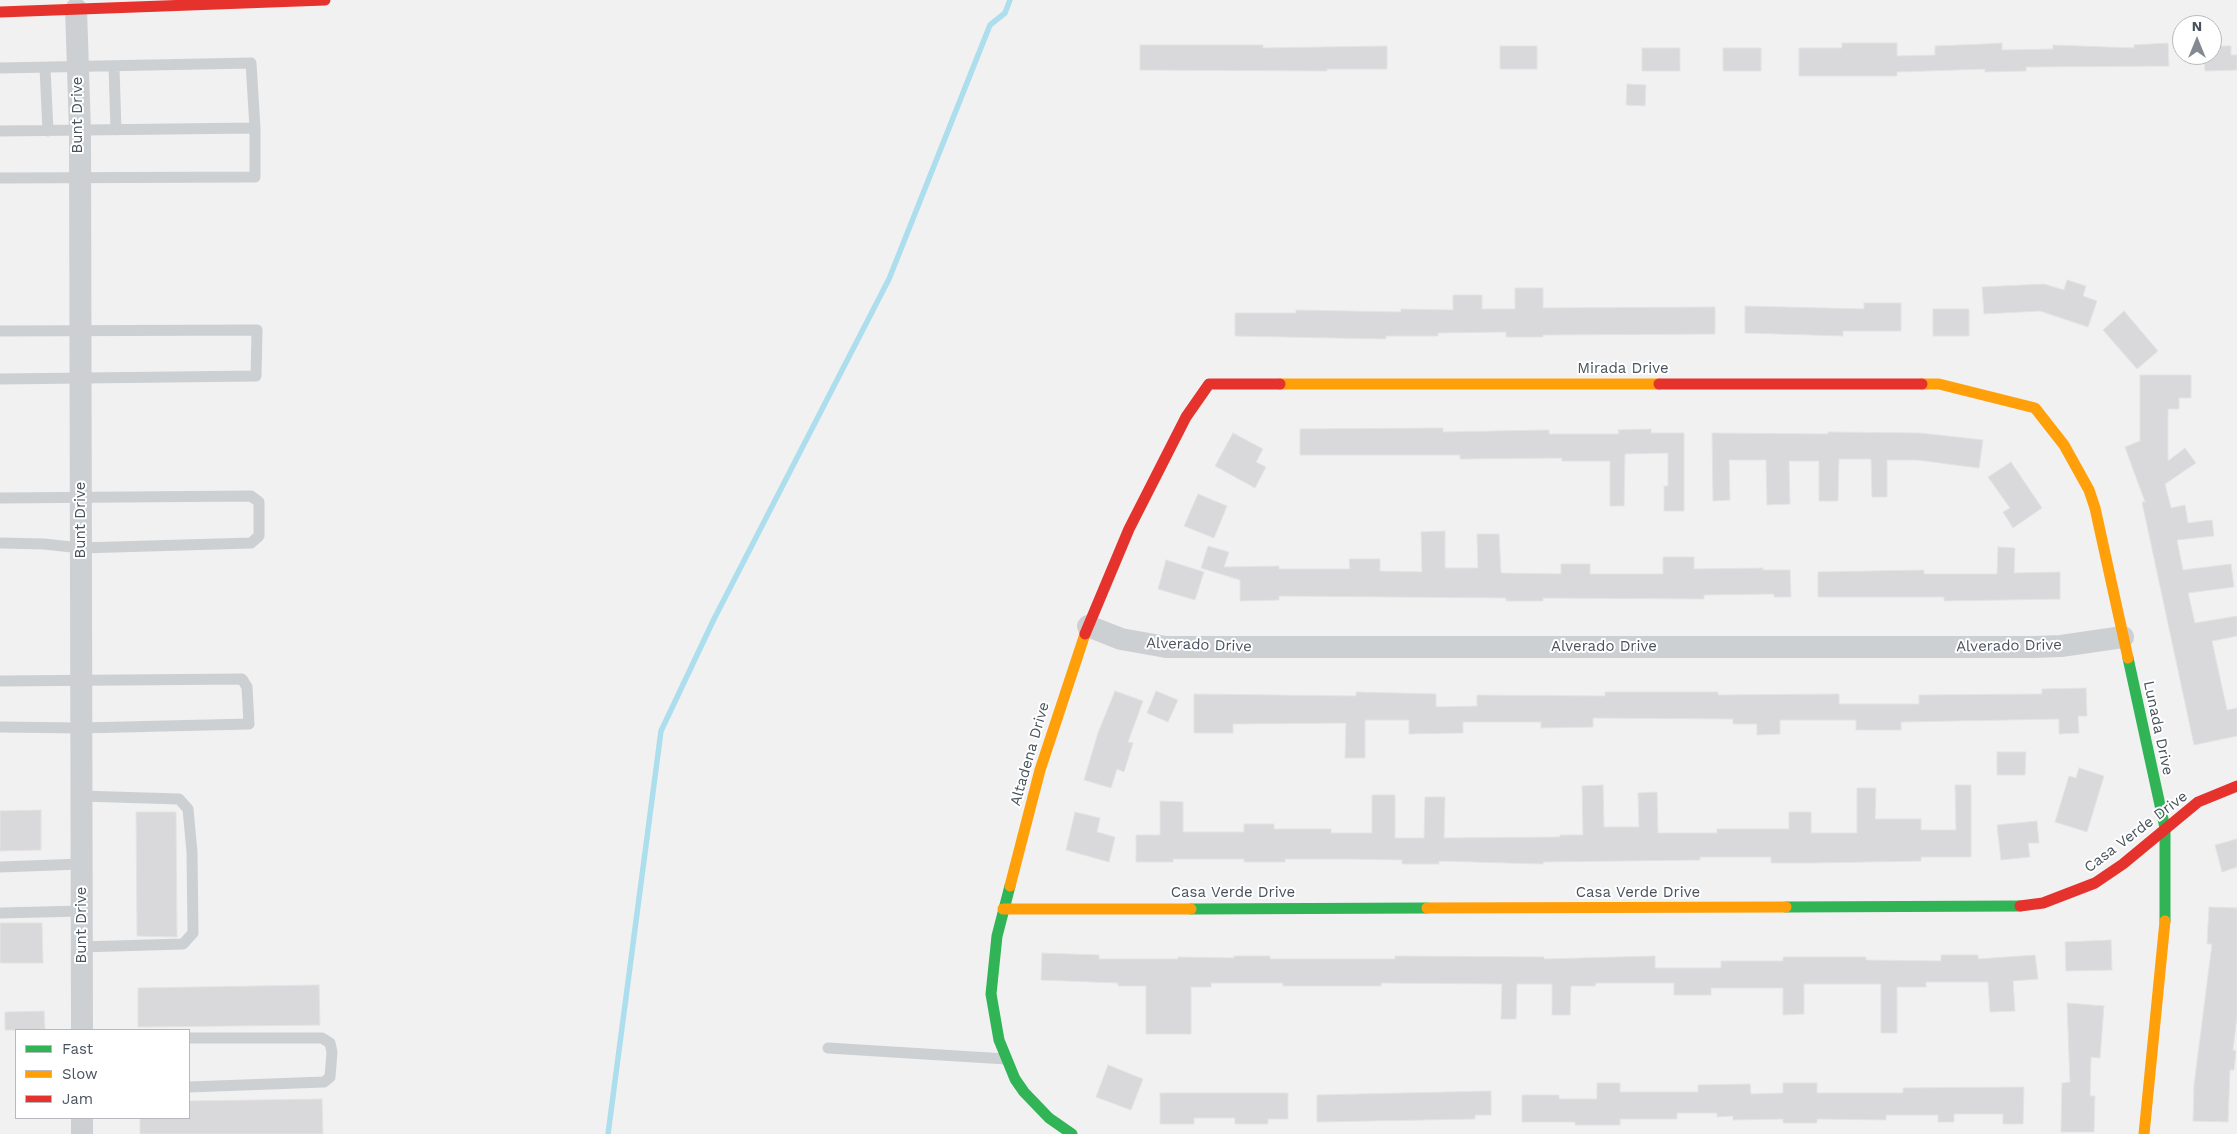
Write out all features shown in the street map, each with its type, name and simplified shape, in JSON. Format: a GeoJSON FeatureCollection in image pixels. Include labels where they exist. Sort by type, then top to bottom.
{"type":"FeatureCollection","features":[{"type":"Feature","properties":{"kind":"street"},"geometry":{"type":"LineString","coordinates":[[0,12],[325,0]]}},
{"type":"Feature","properties":{"kind":"street","name":"Bunt Drive"},"geometry":{"type":"LineString","coordinates":[[76,9],[80,131],[78,178],[82,1029]]}},
{"type":"Feature","properties":{"kind":"street","name":"Mirada Drive"},"geometry":{"type":"LineString","coordinates":[[1209,384],[1939,384],[2035,408]]}},
{"type":"Feature","properties":{"kind":"street","name":"Altadena Drive"},"geometry":{"type":"LineString","coordinates":[[1072,1134],[1049,1118],[1024,1092],[1006,1059],[999,1040],[991,994],[997,936],[1040,770],[1088,626],[1130,529],[1186,417],[1209,384]]}},
{"type":"Feature","properties":{"kind":"street","name":"Lunada Drive"},"geometry":{"type":"LineString","coordinates":[[2035,408],[2064,445],[2089,490],[2105,550],[2165,828],[2166,915],[2144,1134]]}},
{"type":"Feature","properties":{"kind":"street","name":"Alverado Drive"},"geometry":{"type":"LineString","coordinates":[[1088,626],[1121,639],[1166,647],[2062,646],[2123,637]]}},
{"type":"Feature","properties":{"kind":"street","name":"Casa Verde Drive"},"geometry":{"type":"LineString","coordinates":[[1003,909],[2014,907],[2043,903],[2068,896],[2095,883],[2123,864],[2198,802],[2237,786]]}},
{"type":"Feature","properties":{"kind":"street"},"geometry":{"type":"LineString","coordinates":[[82,1119],[82,1134]]}},
{"type":"Feature","properties":{"kind":"lane"},"geometry":{"type":"LineString","coordinates":[[0,68],[78,68],[251,63],[255,128],[255,177],[0,178]]}},
{"type":"Feature","properties":{"kind":"lane"},"geometry":{"type":"LineString","coordinates":[[114,67],[116,130]]}},
{"type":"Feature","properties":{"kind":"lane"},"geometry":{"type":"LineString","coordinates":[[46,68],[48,131]]}},
{"type":"Feature","properties":{"kind":"lane"},"geometry":{"type":"LineString","coordinates":[[0,132],[255,128]]}},
{"type":"Feature","properties":{"kind":"lane"},"geometry":{"type":"LineString","coordinates":[[0,331],[257,330],[256,376],[0,379]]}},
{"type":"Feature","properties":{"kind":"lane"},"geometry":{"type":"LineString","coordinates":[[0,498],[251,496],[259,502],[259,536],[251,543],[81,548],[44,544],[0,543]]}},
{"type":"Feature","properties":{"kind":"lane"},"geometry":{"type":"LineString","coordinates":[[0,681],[242,679],[247,687],[248,724],[81,728],[0,727]]}},
{"type":"Feature","properties":{"kind":"lane"},"geometry":{"type":"LineString","coordinates":[[81,796],[179,799],[188,809],[192,852],[193,924],[193,933],[183,944],[82,946]]}},
{"type":"Feature","properties":{"kind":"lane"},"geometry":{"type":"LineString","coordinates":[[0,867],[82,864]]}},
{"type":"Feature","properties":{"kind":"lane"},"geometry":{"type":"LineString","coordinates":[[0,913],[82,911]]}},
{"type":"Feature","properties":{"kind":"lane"},"geometry":{"type":"LineString","coordinates":[[190,1038],[322,1038],[330,1043],[332,1052],[330,1077],[324,1082],[190,1087]]}},
{"type":"Feature","properties":{"kind":"lane"},"geometry":{"type":"LineString","coordinates":[[828,1048],[1006,1059]]}},
{"type":"Feature","properties":{"kind":"building"},"geometry":{"type":"Polygon","coordinates":[[[1842,43],[1897,43],[1897,56],[1935,55],[1935,46],[2002,43],[2002,50],[2053,49],[2053,45],[2134,48],[2134,45],[2168,43],[2169,66],[2026,67],[2026,71],[1985,72],[1985,69],[1897,72],[1897,76],[1799,76],[1799,48],[1842,48],[1842,43]]]}},
{"type":"Feature","properties":{"kind":"building"},"geometry":{"type":"Polygon","coordinates":[[[1140,45],[1263,45],[1263,48],[1387,46],[1387,69],[1327,69],[1327,71],[1140,70],[1140,45]]]}},
{"type":"Feature","properties":{"kind":"building"},"geometry":{"type":"Polygon","coordinates":[[[1500,46],[1537,46],[1537,69],[1500,69],[1500,46]]]}},
{"type":"Feature","properties":{"kind":"building"},"geometry":{"type":"Polygon","coordinates":[[[2222,46],[2231,46],[2231,55],[2237,55],[2237,70],[2205,71],[2205,65],[2222,65],[2222,46]]]}},
{"type":"Feature","properties":{"kind":"building"},"geometry":{"type":"Polygon","coordinates":[[[1642,48],[1680,48],[1680,71],[1642,71],[1642,48]]]}},
{"type":"Feature","properties":{"kind":"building"},"geometry":{"type":"Polygon","coordinates":[[[1723,48],[1761,48],[1761,71],[1723,71],[1723,48]]]}},
{"type":"Feature","properties":{"kind":"building"},"geometry":{"type":"Polygon","coordinates":[[[1627,84],[1646,85],[1645,106],[1626,105],[1627,84]]]}},
{"type":"Feature","properties":{"kind":"building"},"geometry":{"type":"Polygon","coordinates":[[[2067,280],[2086,286],[2083,296],[2097,301],[2088,327],[2040,311],[1984,314],[1982,287],[2044,284],[2064,290],[2067,280]]]}},
{"type":"Feature","properties":{"kind":"building"},"geometry":{"type":"Polygon","coordinates":[[[1515,288],[1543,288],[1543,308],[1715,307],[1715,334],[1506,337],[1506,332],[1438,333],[1438,336],[1386,336],[1386,339],[1235,336],[1235,313],[1296,313],[1296,310],[1401,312],[1401,309],[1453,310],[1453,295],[1482,295],[1482,309],[1515,309],[1515,288]]]}},
{"type":"Feature","properties":{"kind":"building"},"geometry":{"type":"Polygon","coordinates":[[[1864,303],[1901,303],[1901,331],[1843,331],[1843,336],[1745,333],[1745,306],[1864,309],[1864,303]]]}},
{"type":"Feature","properties":{"kind":"building"},"geometry":{"type":"Polygon","coordinates":[[[1933,309],[1969,309],[1969,336],[1933,336],[1933,309]]]}},
{"type":"Feature","properties":{"kind":"building"},"geometry":{"type":"Polygon","coordinates":[[[2124,311],[2158,351],[2137,369],[2103,330],[2124,311]]]}},
{"type":"Feature","properties":{"kind":"building"},"geometry":{"type":"Polygon","coordinates":[[[2140,375],[2191,375],[2191,398],[2179,398],[2179,409],[2168,409],[2168,461],[2185,448],[2196,463],[2165,484],[2171,508],[2185,505],[2188,523],[2212,520],[2214,536],[2177,540],[2183,570],[2231,564],[2234,587],[2188,593],[2195,623],[2237,616],[2237,636],[2212,641],[2227,710],[2237,708],[2237,736],[2194,745],[2142,502],[2145,502],[2125,447],[2140,441],[2140,375]]]}},
{"type":"Feature","properties":{"kind":"building"},"geometry":{"type":"Polygon","coordinates":[[[1443,428],[1443,432],[1549,430],[1549,434],[1619,434],[1618,430],[1651,429],[1651,433],[1684,433],[1684,511],[1664,511],[1664,486],[1668,486],[1668,453],[1625,454],[1624,506],[1610,506],[1610,461],[1562,461],[1562,458],[1460,459],[1460,455],[1300,455],[1300,429],[1443,428]]]}},
{"type":"Feature","properties":{"kind":"building"},"geometry":{"type":"Polygon","coordinates":[[[1828,432],[1920,433],[1983,440],[1979,468],[1917,460],[1887,460],[1887,497],[1872,497],[1871,459],[1839,459],[1838,501],[1819,501],[1819,461],[1789,461],[1790,504],[1767,505],[1766,460],[1729,460],[1730,500],[1713,501],[1712,433],[1828,434],[1828,432]]]}},
{"type":"Feature","properties":{"kind":"building"},"geometry":{"type":"Polygon","coordinates":[[[1233,433],[1263,449],[1256,462],[1266,467],[1255,488],[1215,466],[1233,433]]]}},
{"type":"Feature","properties":{"kind":"building"},"geometry":{"type":"Polygon","coordinates":[[[2011,462],[2042,508],[2013,528],[2003,512],[2010,508],[1988,477],[2011,462]]]}},
{"type":"Feature","properties":{"kind":"building"},"geometry":{"type":"Polygon","coordinates":[[[1198,494],[1227,506],[1214,538],[1184,526],[1198,494]]]}},
{"type":"Feature","properties":{"kind":"building"},"geometry":{"type":"Polygon","coordinates":[[[1445,531],[1445,568],[1478,568],[1477,534],[1499,534],[1501,573],[1561,574],[1561,564],[1590,564],[1590,574],[1663,574],[1663,557],[1694,557],[1694,569],[1763,568],[1763,570],[1790,570],[1791,597],[1774,597],[1774,594],[1704,595],[1704,599],[1543,598],[1543,601],[1506,601],[1506,598],[1279,596],[1279,600],[1240,601],[1240,580],[1201,568],[1208,546],[1229,552],[1224,567],[1279,566],[1279,569],[1350,569],[1349,559],[1380,559],[1380,571],[1422,572],[1421,532],[1445,531]]]}},
{"type":"Feature","properties":{"kind":"building"},"geometry":{"type":"Polygon","coordinates":[[[1998,547],[2015,548],[2014,573],[2060,572],[2060,599],[1944,601],[1944,597],[1818,597],[1818,572],[1924,570],[1924,574],[1997,574],[1998,547]]]}},
{"type":"Feature","properties":{"kind":"building"},"geometry":{"type":"Polygon","coordinates":[[[1166,560],[1204,572],[1195,600],[1158,589],[1166,560]]]}},
{"type":"Feature","properties":{"kind":"building"},"geometry":{"type":"Polygon","coordinates":[[[2086,688],[2087,716],[2078,716],[2079,733],[2059,734],[2059,719],[1901,722],[1901,730],[1856,730],[1856,720],[1780,720],[1780,734],[1757,735],[1757,724],[1733,724],[1733,719],[1593,718],[1593,727],[1541,728],[1541,722],[1463,722],[1463,733],[1409,734],[1409,720],[1365,720],[1365,758],[1345,758],[1346,723],[1233,724],[1233,733],[1194,733],[1194,694],[1356,696],[1356,692],[1436,694],[1436,707],[1477,706],[1477,695],[1605,696],[1605,692],[1718,692],[1718,695],[1839,694],[1839,704],[1919,704],[1919,695],[2042,694],[2042,689],[2086,688]]]}},
{"type":"Feature","properties":{"kind":"building"},"geometry":{"type":"Polygon","coordinates":[[[1115,691],[1143,701],[1128,742],[1133,743],[1124,772],[1117,769],[1111,788],[1084,780],[1098,733],[1115,691]]]}},
{"type":"Feature","properties":{"kind":"building"},"geometry":{"type":"Polygon","coordinates":[[[1156,691],[1178,700],[1168,722],[1147,713],[1156,691]]]}},
{"type":"Feature","properties":{"kind":"building"},"geometry":{"type":"Polygon","coordinates":[[[1997,752],[2026,752],[2025,775],[1997,775],[1997,752]]]}},
{"type":"Feature","properties":{"kind":"building"},"geometry":{"type":"Polygon","coordinates":[[[2079,768],[2104,776],[2087,832],[2055,822],[2069,776],[2076,778],[2079,768]]]}},
{"type":"Feature","properties":{"kind":"building"},"geometry":{"type":"Polygon","coordinates":[[[1603,785],[1604,827],[1639,827],[1638,793],[1657,792],[1658,833],[1717,833],[1717,829],[1789,829],[1789,812],[1811,812],[1811,833],[1857,833],[1857,788],[1876,788],[1875,819],[1921,819],[1921,830],[1956,830],[1955,785],[1971,785],[1971,857],[1921,857],[1921,861],[1812,863],[1771,863],[1771,857],[1700,857],[1700,860],[1543,862],[1543,864],[1439,861],[1439,864],[1402,864],[1402,860],[1350,859],[1285,859],[1285,862],[1244,862],[1244,859],[1173,859],[1173,862],[1136,862],[1136,835],[1160,835],[1160,801],[1183,802],[1183,832],[1244,832],[1244,824],[1274,824],[1274,829],[1331,829],[1331,833],[1372,833],[1372,795],[1395,795],[1395,838],[1424,838],[1425,797],[1445,797],[1444,838],[1560,837],[1560,835],[1583,835],[1582,786],[1603,785]]]}},
{"type":"Feature","properties":{"kind":"building"},"geometry":{"type":"Polygon","coordinates":[[[41,810],[41,850],[0,851],[0,811],[41,810]]]}},
{"type":"Feature","properties":{"kind":"building"},"geometry":{"type":"Polygon","coordinates":[[[136,812],[176,812],[177,937],[137,936],[136,812]]]}},
{"type":"Feature","properties":{"kind":"building"},"geometry":{"type":"Polygon","coordinates":[[[1075,812],[1100,818],[1097,832],[1115,837],[1109,862],[1066,850],[1075,812]]]}},
{"type":"Feature","properties":{"kind":"building"},"geometry":{"type":"Polygon","coordinates":[[[2037,821],[2039,843],[2028,843],[2030,857],[2001,860],[1997,825],[2037,821]]]}},
{"type":"Feature","properties":{"kind":"building"},"geometry":{"type":"Polygon","coordinates":[[[2237,839],[2237,867],[2222,872],[2215,845],[2237,839]]]}},
{"type":"Feature","properties":{"kind":"building"},"geometry":{"type":"Polygon","coordinates":[[[2209,907],[2237,908],[2237,1016],[2233,1050],[2236,1051],[2234,1070],[2230,1070],[2228,1122],[2193,1121],[2194,1085],[2212,944],[2207,944],[2209,907]]]}},
{"type":"Feature","properties":{"kind":"building"},"geometry":{"type":"Polygon","coordinates":[[[0,923],[42,923],[43,963],[0,963],[0,923]]]}},
{"type":"Feature","properties":{"kind":"building"},"geometry":{"type":"Polygon","coordinates":[[[2111,940],[2112,970],[2066,971],[2065,942],[2111,940]]]}},
{"type":"Feature","properties":{"kind":"building"},"geometry":{"type":"Polygon","coordinates":[[[1042,953],[1099,955],[1099,959],[1270,956],[1270,959],[1395,959],[1395,956],[1544,957],[1544,959],[1655,956],[1655,968],[1721,968],[1721,961],[1783,961],[1783,957],[1866,957],[1866,960],[1941,961],[1941,955],[1978,955],[1978,959],[2035,955],[2038,979],[2013,981],[2015,1011],[1990,1012],[1988,982],[1926,982],[1926,987],[1897,987],[1897,1033],[1881,1033],[1881,984],[1804,984],[1804,1014],[1783,1015],[1783,988],[1711,988],[1711,995],[1674,995],[1674,983],[1596,983],[1595,986],[1571,986],[1570,1015],[1552,1015],[1552,984],[1517,984],[1516,1019],[1501,1019],[1502,984],[1381,983],[1381,986],[1283,986],[1283,983],[1211,983],[1211,987],[1191,987],[1191,1034],[1146,1034],[1146,986],[1118,986],[1118,983],[1041,980],[1042,953]]]}},
{"type":"Feature","properties":{"kind":"building"},"geometry":{"type":"Polygon","coordinates":[[[319,985],[320,1025],[138,1027],[138,988],[319,985]]]}},
{"type":"Feature","properties":{"kind":"building"},"geometry":{"type":"Polygon","coordinates":[[[2067,1003],[2104,1006],[2100,1058],[2091,1057],[2090,1096],[2095,1096],[2094,1132],[2061,1132],[2062,1083],[2070,1082],[2067,1003]]]}},
{"type":"Feature","properties":{"kind":"building"},"geometry":{"type":"Polygon","coordinates":[[[44,1011],[45,1029],[5,1030],[5,1012],[44,1011]]]}},
{"type":"Feature","properties":{"kind":"building"},"geometry":{"type":"Polygon","coordinates":[[[1108,1065],[1143,1079],[1131,1110],[1096,1097],[1108,1065]]]}},
{"type":"Feature","properties":{"kind":"building"},"geometry":{"type":"Polygon","coordinates":[[[1597,1083],[1620,1083],[1620,1092],[1698,1092],[1698,1085],[1750,1084],[1751,1094],[1783,1093],[1783,1083],[1817,1083],[1817,1093],[1903,1093],[1903,1088],[2024,1087],[2023,1124],[2003,1124],[2003,1114],[1954,1114],[1954,1122],[1938,1122],[1938,1115],[1886,1115],[1886,1120],[1817,1119],[1817,1123],[1783,1123],[1783,1119],[1733,1120],[1733,1116],[1717,1117],[1717,1113],[1677,1113],[1677,1119],[1620,1119],[1620,1125],[1575,1125],[1575,1122],[1522,1122],[1522,1095],[1559,1095],[1559,1099],[1597,1099],[1597,1083]]]}},
{"type":"Feature","properties":{"kind":"building"},"geometry":{"type":"Polygon","coordinates":[[[1491,1091],[1491,1115],[1475,1115],[1475,1119],[1317,1122],[1317,1095],[1491,1091]]]}},
{"type":"Feature","properties":{"kind":"building"},"geometry":{"type":"Polygon","coordinates":[[[1160,1093],[1288,1093],[1288,1119],[1268,1119],[1268,1124],[1235,1124],[1235,1118],[1194,1118],[1194,1124],[1160,1124],[1160,1093]]]}},
{"type":"Feature","properties":{"kind":"building"},"geometry":{"type":"Polygon","coordinates":[[[322,1099],[323,1134],[140,1134],[140,1119],[190,1119],[190,1101],[322,1099]]]}},
{"type":"Feature","properties":{"kind":"waterway"},"geometry":{"type":"LineString","coordinates":[[608,1134],[661,731],[714,619],[889,279],[990,25],[1005,13],[1010,0]]}},
{"type":"Feature","properties":{"kind":"traffic: fast"},"geometry":{"type":"LineString","coordinates":[[2128,658],[2165,828],[2165,921]]}},
{"type":"Feature","properties":{"kind":"traffic: fast"},"geometry":{"type":"LineString","coordinates":[[1010,886],[997,936],[991,994],[999,1040],[1015,1079],[1024,1092],[1049,1118],[1072,1134]]}},
{"type":"Feature","properties":{"kind":"traffic: fast"},"geometry":{"type":"LineString","coordinates":[[1786,907],[2020,906]]}},
{"type":"Feature","properties":{"kind":"traffic: fast"},"geometry":{"type":"LineString","coordinates":[[1191,909],[1427,908]]}},
{"type":"Feature","properties":{"kind":"traffic: slow"},"geometry":{"type":"LineString","coordinates":[[1280,384],[1659,384]]}},
{"type":"Feature","properties":{"kind":"traffic: slow"},"geometry":{"type":"LineString","coordinates":[[1922,384],[1939,384],[2035,408],[2064,445],[2089,490],[2095,508],[2128,658]]}},
{"type":"Feature","properties":{"kind":"traffic: slow"},"geometry":{"type":"LineString","coordinates":[[1010,886],[1040,770],[1085,634]]}},
{"type":"Feature","properties":{"kind":"traffic: slow"},"geometry":{"type":"LineString","coordinates":[[1427,908],[1786,907]]}},
{"type":"Feature","properties":{"kind":"traffic: slow"},"geometry":{"type":"LineString","coordinates":[[1003,909],[1191,909]]}},
{"type":"Feature","properties":{"kind":"traffic: slow"},"geometry":{"type":"LineString","coordinates":[[2144,1134],[2165,921]]}},
{"type":"Feature","properties":{"kind":"traffic: jam"},"geometry":{"type":"LineString","coordinates":[[0,12],[325,0]]}},
{"type":"Feature","properties":{"kind":"traffic: jam"},"geometry":{"type":"LineString","coordinates":[[1085,634],[1129,529],[1186,417],[1209,384],[1280,384]]}},
{"type":"Feature","properties":{"kind":"traffic: jam"},"geometry":{"type":"LineString","coordinates":[[1659,384],[1922,384]]}},
{"type":"Feature","properties":{"kind":"traffic: jam"},"geometry":{"type":"LineString","coordinates":[[2020,906],[2043,903],[2095,883],[2123,864],[2198,802],[2237,786]]}}]}
